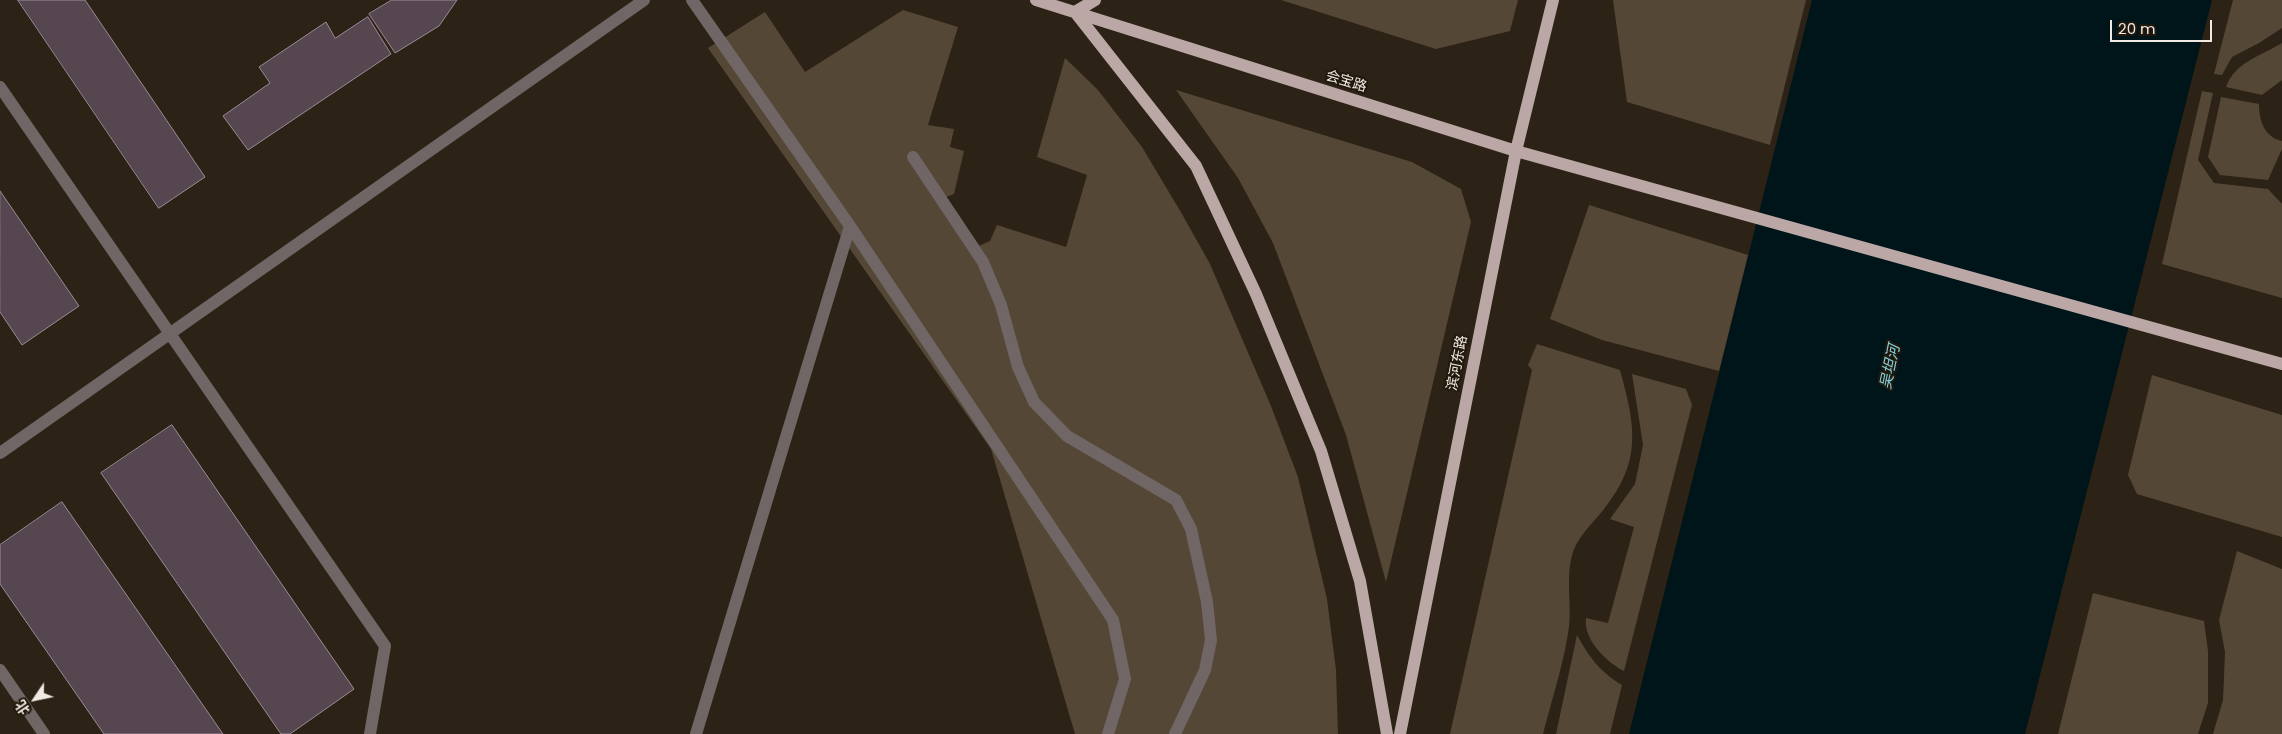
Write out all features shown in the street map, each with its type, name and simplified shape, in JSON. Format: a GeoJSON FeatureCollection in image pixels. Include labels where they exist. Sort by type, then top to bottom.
{"type":"FeatureCollection","features":[{"type":"Feature","properties":{"kind":"main road","name":"会宝路"},"geometry":{"type":"LineString","coordinates":[[1036,0],[1516,151],[2282,364]]}},
{"type":"Feature","properties":{"kind":"main road"},"geometry":{"type":"LineString","coordinates":[[1096,0],[1075,12],[1196,166],[1256,294],[1321,450],[1360,581],[1387,734]]}},
{"type":"Feature","properties":{"kind":"main road","name":"滨河东路"},"geometry":{"type":"LineString","coordinates":[[1400,734],[1516,151],[1553,0]]}},
{"type":"Feature","properties":{"kind":"lane"},"geometry":{"type":"LineString","coordinates":[[0,453],[644,0]]}},
{"type":"Feature","properties":{"kind":"lane"},"geometry":{"type":"LineString","coordinates":[[692,0],[850,226],[1113,620],[1125,678],[1108,734]]}},
{"type":"Feature","properties":{"kind":"lane"},"geometry":{"type":"LineString","coordinates":[[0,87],[385,646],[370,734]]}},
{"type":"Feature","properties":{"kind":"lane"},"geometry":{"type":"LineString","coordinates":[[913,158],[983,262],[1001,305],[1018,367],[1034,402],[1067,436],[1176,500],[1191,529],[1207,602],[1211,640],[1205,670],[1175,734]]}},
{"type":"Feature","properties":{"kind":"lane"},"geometry":{"type":"LineString","coordinates":[[696,734],[850,226]]}},
{"type":"Feature","properties":{"kind":"lane"},"geometry":{"type":"LineString","coordinates":[[0,670],[44,734]]}},
{"type":"Feature","properties":{"kind":"shaded area"},"geometry":{"type":"Polygon","coordinates":[[[1281,0],[1518,0],[1510,31],[1436,49],[1281,0]]]}},
{"type":"Feature","properties":{"kind":"shaded area"},"geometry":{"type":"Polygon","coordinates":[[[1613,0],[1806,0],[1770,145],[1627,102],[1613,0]]]}},
{"type":"Feature","properties":{"kind":"shaded area"},"geometry":{"type":"Polygon","coordinates":[[[2233,0],[2282,0],[2282,28],[2232,57],[2222,75],[2214,74],[2233,0]]]}},
{"type":"Feature","properties":{"kind":"shaded area"},"geometry":{"type":"Polygon","coordinates":[[[903,10],[958,27],[928,125],[954,129],[950,147],[964,151],[954,194],[941,199],[974,248],[990,241],[997,225],[1066,247],[1087,175],[1037,157],[1065,58],[1098,90],[1142,147],[1210,264],[1271,406],[1298,477],[1327,599],[1336,670],[1338,734],[1075,734],[991,449],[708,48],[765,12],[805,72],[903,10]]]}},
{"type":"Feature","properties":{"kind":"shaded area"},"geometry":{"type":"Polygon","coordinates":[[[2282,43],[2282,80],[2262,95],[2226,87],[2230,78],[2242,66],[2282,43]]]}},
{"type":"Feature","properties":{"kind":"shaded area"},"geometry":{"type":"Polygon","coordinates":[[[1176,90],[1412,162],[1461,189],[1471,222],[1386,582],[1346,435],[1273,243],[1238,178],[1176,90]]]}},
{"type":"Feature","properties":{"kind":"shaded area"},"geometry":{"type":"Polygon","coordinates":[[[2202,91],[2213,93],[2198,160],[2214,183],[2268,189],[2282,204],[2282,298],[2162,264],[2202,91]]]}},
{"type":"Feature","properties":{"kind":"shaded area"},"geometry":{"type":"Polygon","coordinates":[[[2221,97],[2259,104],[2260,116],[2267,132],[2282,141],[2282,149],[2268,180],[2220,175],[2208,157],[2221,97]]]}},
{"type":"Feature","properties":{"kind":"shaded area"},"geometry":{"type":"Polygon","coordinates":[[[1589,205],[1748,255],[1719,371],[1602,340],[1550,319],[1589,205]]]}},
{"type":"Feature","properties":{"kind":"shaded area"},"geometry":{"type":"Polygon","coordinates":[[[1537,344],[1620,370],[1632,425],[1630,458],[1625,474],[1616,491],[1583,534],[1573,552],[1569,571],[1570,618],[1567,640],[1543,734],[1450,734],[1532,370],[1528,365],[1537,344]]]}},
{"type":"Feature","properties":{"kind":"shaded area"},"geometry":{"type":"Polygon","coordinates":[[[1632,374],[1686,389],[1692,405],[1624,671],[1610,662],[1597,649],[1588,634],[1586,618],[1608,623],[1634,527],[1610,519],[1635,484],[1643,445],[1632,374]]]}},
{"type":"Feature","properties":{"kind":"shaded area"},"geometry":{"type":"Polygon","coordinates":[[[2152,375],[2282,415],[2282,537],[2137,494],[2128,475],[2152,375]]]}},
{"type":"Feature","properties":{"kind":"shaded area"},"geometry":{"type":"Polygon","coordinates":[[[2237,551],[2282,569],[2282,734],[2213,734],[2223,700],[2225,652],[2219,620],[2237,551]]]}},
{"type":"Feature","properties":{"kind":"shaded area"},"geometry":{"type":"Polygon","coordinates":[[[2093,593],[2204,621],[2208,651],[2208,703],[2198,734],[2058,734],[2093,593]]]}},
{"type":"Feature","properties":{"kind":"shaded area"},"geometry":{"type":"Polygon","coordinates":[[[1577,635],[1586,651],[1596,663],[1607,675],[1622,685],[1610,734],[1556,734],[1577,635]]]}},
{"type":"Feature","properties":{"kind":"water","name":"吴坦河"},"geometry":{"type":"Polygon","coordinates":[[[1812,0],[2212,0],[2025,734],[1629,734],[1812,0]]]}},
{"type":"Feature","properties":{"kind":"building"},"geometry":{"type":"Polygon","coordinates":[[[18,0],[85,0],[205,177],[159,208],[18,0]]]}},
{"type":"Feature","properties":{"kind":"building"},"geometry":{"type":"Polygon","coordinates":[[[392,0],[457,0],[439,26],[395,53],[369,14],[392,0]]]}},
{"type":"Feature","properties":{"kind":"building"},"geometry":{"type":"Polygon","coordinates":[[[368,17],[391,54],[248,150],[223,116],[270,83],[259,67],[326,22],[335,38],[368,17]]]}},
{"type":"Feature","properties":{"kind":"building"},"geometry":{"type":"Polygon","coordinates":[[[0,191],[79,306],[22,345],[0,312],[0,191]]]}},
{"type":"Feature","properties":{"kind":"building"},"geometry":{"type":"Polygon","coordinates":[[[172,425],[354,689],[290,734],[281,734],[101,473],[172,425]]]}},
{"type":"Feature","properties":{"kind":"building"},"geometry":{"type":"Polygon","coordinates":[[[62,502],[223,734],[104,734],[0,584],[0,545],[62,502]]]}}]}
